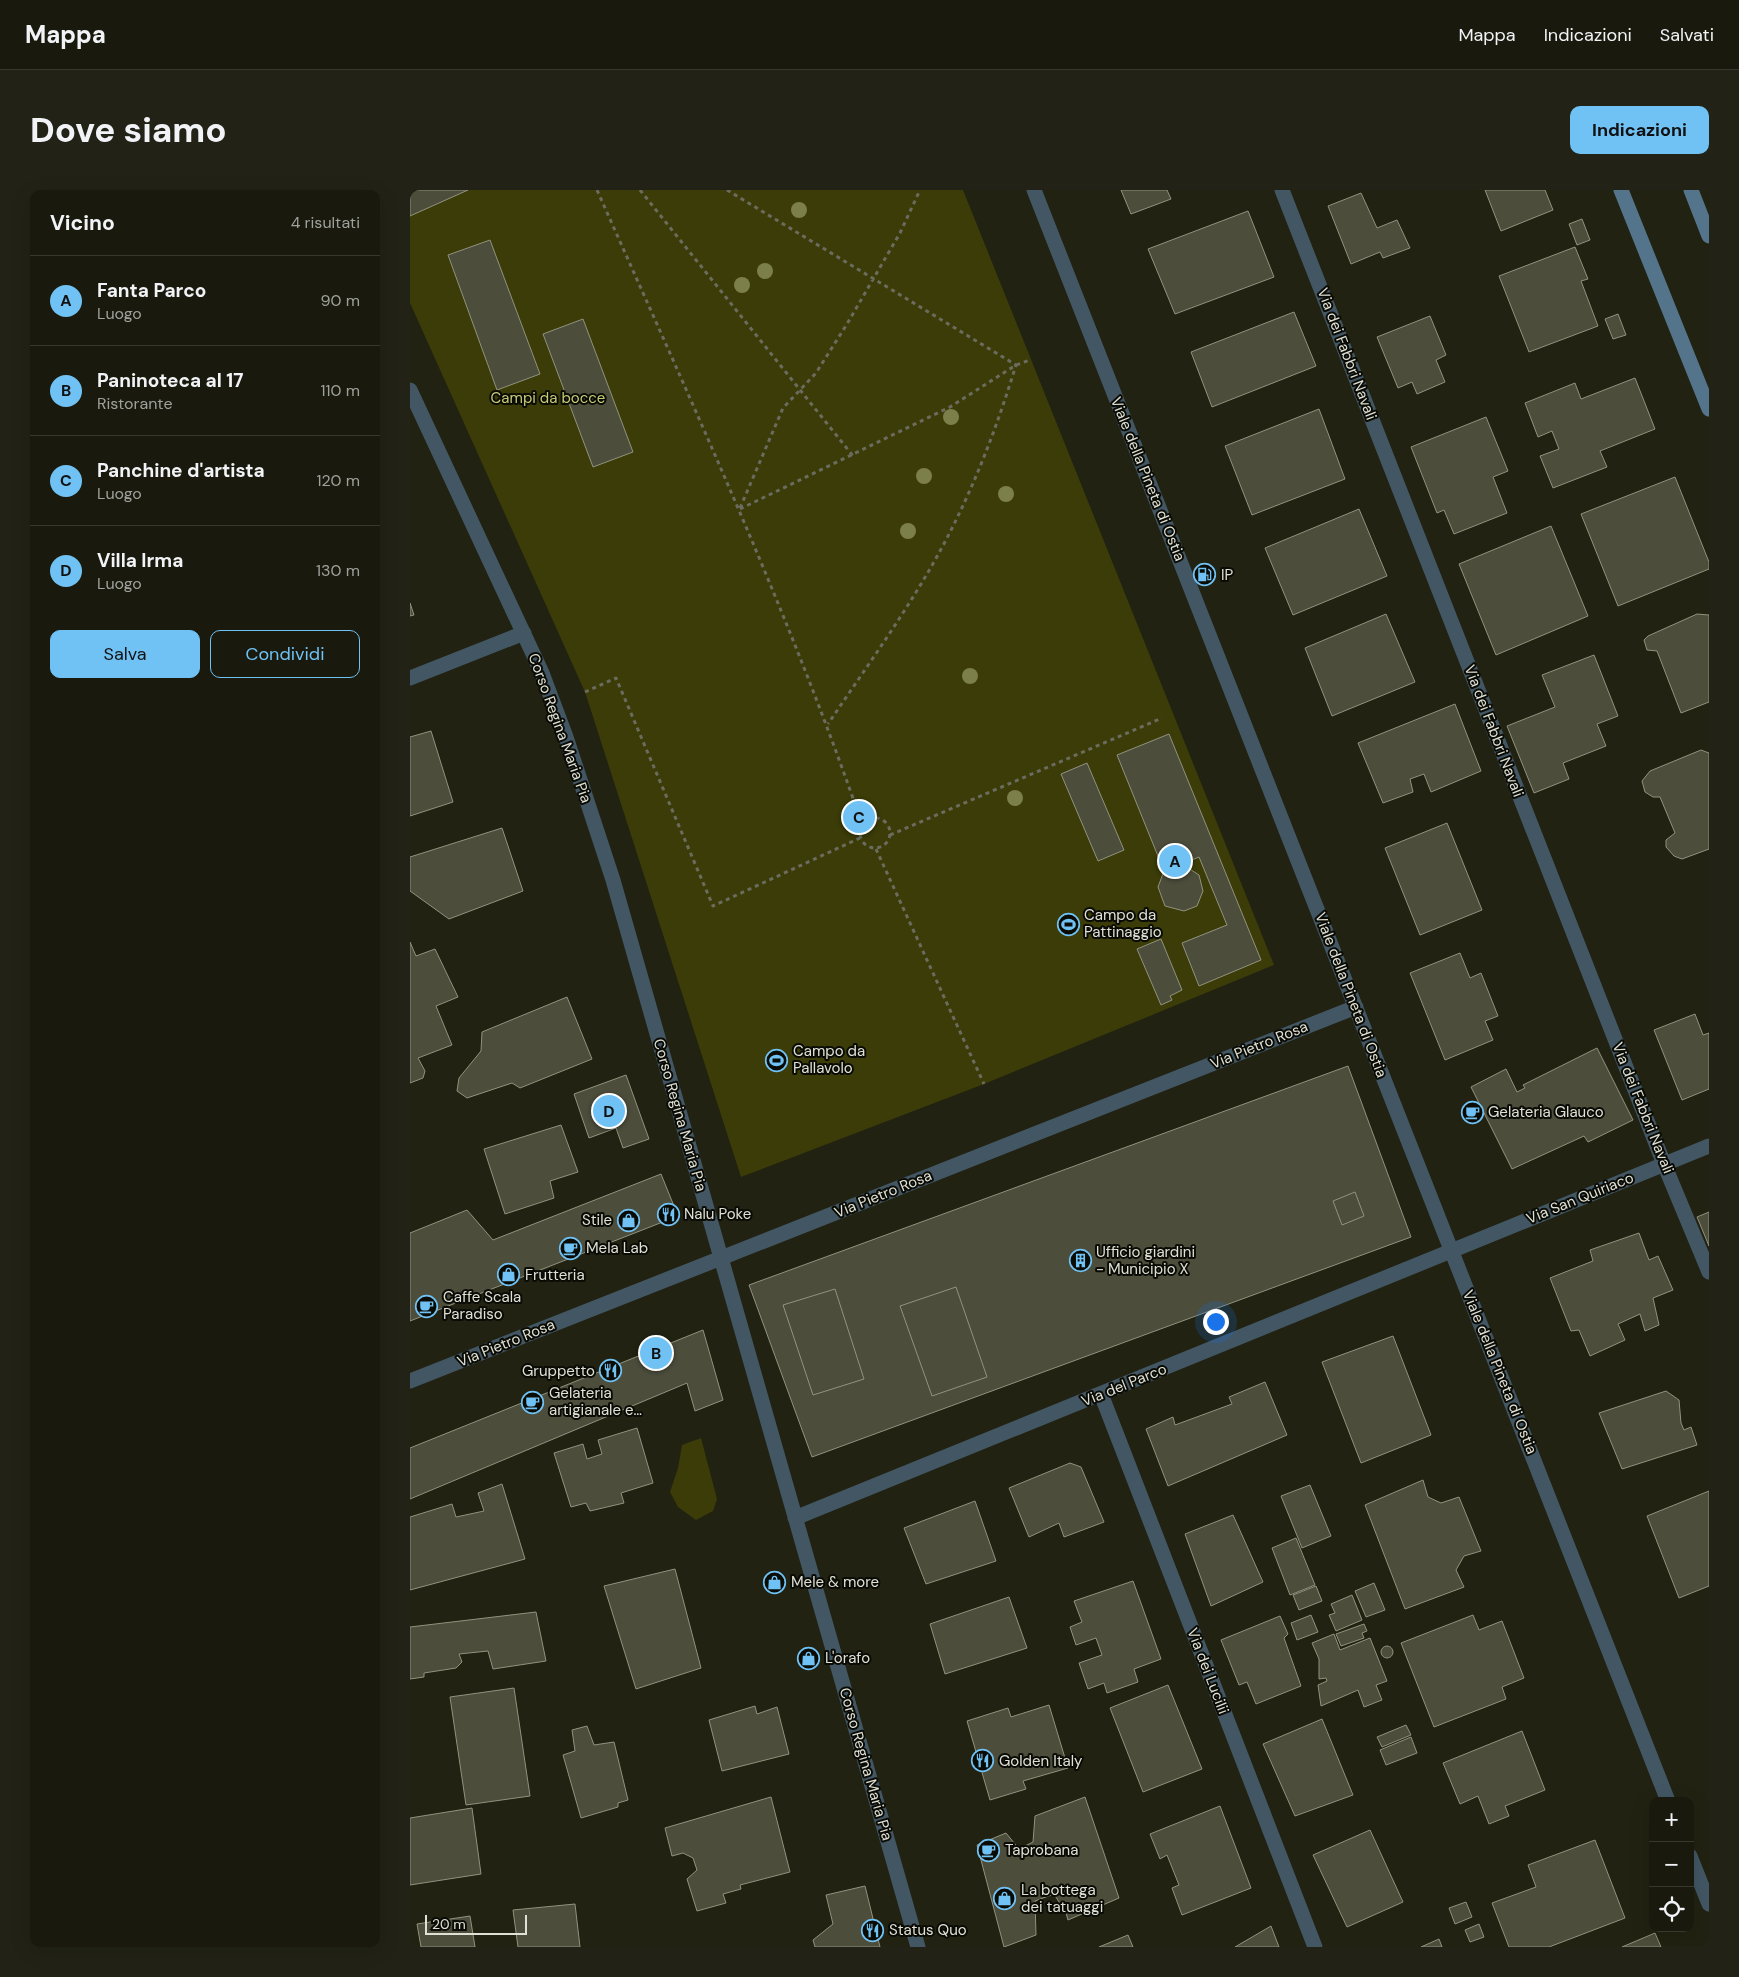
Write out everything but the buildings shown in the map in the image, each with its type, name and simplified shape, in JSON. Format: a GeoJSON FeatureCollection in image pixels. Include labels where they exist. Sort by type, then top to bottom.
{"type":"FeatureCollection","features":[{"type":"Feature","properties":{"kind":"main road"},"geometry":{"type":"LineString","coordinates":[[1621,190],[1709,409]]}},
{"type":"Feature","properties":{"kind":"main road"},"geometry":{"type":"LineString","coordinates":[[1690,190],[1709,236]]}},
{"type":"Feature","properties":{"kind":"street","name":"Viale della Pineta di Ostia"},"geometry":{"type":"LineString","coordinates":[[1034,190],[1666,1797]]}},
{"type":"Feature","properties":{"kind":"street","name":"Via dei Fabbri Navali"},"geometry":{"type":"LineString","coordinates":[[1282,190],[1664,1164],[1709,1272]]}},
{"type":"Feature","properties":{"kind":"street","name":"Corso Regina Maria Pia"},"geometry":{"type":"LineString","coordinates":[[410,390],[524,633],[566,737],[613,880],[918,1947]]}},
{"type":"Feature","properties":{"kind":"street"},"geometry":{"type":"LineString","coordinates":[[410,678],[524,633]]}},
{"type":"Feature","properties":{"kind":"street","name":"Via Pietro Rosa"},"geometry":{"type":"LineString","coordinates":[[410,1381],[1356,1007]]}},
{"type":"Feature","properties":{"kind":"street","name":"Via San Quiriaco"},"geometry":{"type":"LineString","coordinates":[[1452,1251],[1709,1146]]}},
{"type":"Feature","properties":{"kind":"street","name":"Via del Parco"},"geometry":{"type":"LineString","coordinates":[[795,1518],[1452,1251]]}},
{"type":"Feature","properties":{"kind":"street","name":"Via dei Lucilii"},"geometry":{"type":"LineString","coordinates":[[1101,1394],[1315,1947]]}},
{"type":"Feature","properties":{"kind":"street"},"geometry":{"type":"LineString","coordinates":[[1694,1866],[1709,1904]]}},
{"type":"Feature","properties":{"kind":"path"},"geometry":{"type":"LineString","coordinates":[[597,190],[739,509],[828,724],[862,824]]}},
{"type":"Feature","properties":{"kind":"path"},"geometry":{"type":"LineString","coordinates":[[640,190],[853,456]]}},
{"type":"Feature","properties":{"kind":"path"},"geometry":{"type":"LineString","coordinates":[[727,190],[1016,365]]}},
{"type":"Feature","properties":{"kind":"path"},"geometry":{"type":"LineString","coordinates":[[739,509],[783,408],[816,373],[900,233],[920,190]]}},
{"type":"Feature","properties":{"kind":"path"},"geometry":{"type":"LineString","coordinates":[[739,509],[853,456],[950,407],[1016,365],[1030,360]]}},
{"type":"Feature","properties":{"kind":"path"},"geometry":{"type":"LineString","coordinates":[[828,724],[918,588],[957,518],[987,448],[1016,365]]}},
{"type":"Feature","properties":{"kind":"path"},"geometry":{"type":"LineString","coordinates":[[585,692],[616,678],[713,906],[860,838]]}},
{"type":"Feature","properties":{"kind":"path"},"geometry":{"type":"LineString","coordinates":[[890,835],[888,825],[881,819],[870,818],[860,828],[860,838],[866,846],[876,848],[885,844],[890,835],[1162,718]]}},
{"type":"Feature","properties":{"kind":"path"},"geometry":{"type":"LineString","coordinates":[[876,848],[984,1084]]}},
{"type":"Feature","properties":{"kind":"green space","name":"Campi da bocce"},"geometry":{"type":"Polygon","coordinates":[[[410,190],[963,190],[1274,965],[984,1084],[741,1177],[585,692],[410,303],[410,190]]]}},
{"type":"Feature","properties":{"kind":"green space"},"geometry":{"type":"Polygon","coordinates":[[[701,1438],[717,1499],[713,1511],[696,1520],[678,1507],[670,1492],[678,1468],[682,1445],[701,1438]]]}},
{"type":"Feature","properties":{"kind":"place","name":"IP"},"geometry":{"type":"Point","coordinates":[1205,575]}},
{"type":"Feature","properties":{"kind":"place","name":"Panchine d'artista"},"geometry":{"type":"Point","coordinates":[859,817]}},
{"type":"Feature","properties":{"kind":"place","name":"Fanta Parco"},"geometry":{"type":"Point","coordinates":[1175,861]}},
{"type":"Feature","properties":{"kind":"place","name":"Campo da Pattinaggio"},"geometry":{"type":"Point","coordinates":[1068,924]}},
{"type":"Feature","properties":{"kind":"place","name":"Campo da Pallavolo"},"geometry":{"type":"Point","coordinates":[777,1060]}},
{"type":"Feature","properties":{"kind":"place","name":"Villa Irma"},"geometry":{"type":"Point","coordinates":[609,1111]}},
{"type":"Feature","properties":{"kind":"place","name":"Gelateria Glauco"},"geometry":{"type":"Point","coordinates":[1472,1112]}},
{"type":"Feature","properties":{"kind":"place","name":"Nalu Poke"},"geometry":{"type":"Point","coordinates":[668,1214]}},
{"type":"Feature","properties":{"kind":"place","name":"Stile"},"geometry":{"type":"Point","coordinates":[628,1220]}},
{"type":"Feature","properties":{"kind":"place","name":"Mela Lab"},"geometry":{"type":"Point","coordinates":[570,1248]}},
{"type":"Feature","properties":{"kind":"place","name":"Ufficio giardini - Municipio X"},"geometry":{"type":"Point","coordinates":[1080,1261]}},
{"type":"Feature","properties":{"kind":"place","name":"Frutteria"},"geometry":{"type":"Point","coordinates":[509,1275]}},
{"type":"Feature","properties":{"kind":"place","name":"Caffe Scala Paradiso"},"geometry":{"type":"Point","coordinates":[427,1306]}},
{"type":"Feature","properties":{"kind":"place","name":"Paninoteca al 17"},"geometry":{"type":"Point","coordinates":[656,1353]}},
{"type":"Feature","properties":{"kind":"place","name":"Gruppetto"},"geometry":{"type":"Point","coordinates":[611,1371]}},
{"type":"Feature","properties":{"kind":"place","name":"Gelateria artigianale e…"},"geometry":{"type":"Point","coordinates":[533,1402]}},
{"type":"Feature","properties":{"kind":"place","name":"Mele & more"},"geometry":{"type":"Point","coordinates":[775,1582]}},
{"type":"Feature","properties":{"kind":"place","name":"L'orafo"},"geometry":{"type":"Point","coordinates":[809,1658]}},
{"type":"Feature","properties":{"kind":"place","name":"Golden Italy"},"geometry":{"type":"Point","coordinates":[983,1761]}},
{"type":"Feature","properties":{"kind":"place","name":"Taprobana"},"geometry":{"type":"Point","coordinates":[989,1850]}},
{"type":"Feature","properties":{"kind":"place","name":"La bottega dei tatuaggi"},"geometry":{"type":"Point","coordinates":[1005,1899]}},
{"type":"Feature","properties":{"kind":"place","name":"Status Quo"},"geometry":{"type":"Point","coordinates":[873,1930]}}]}
